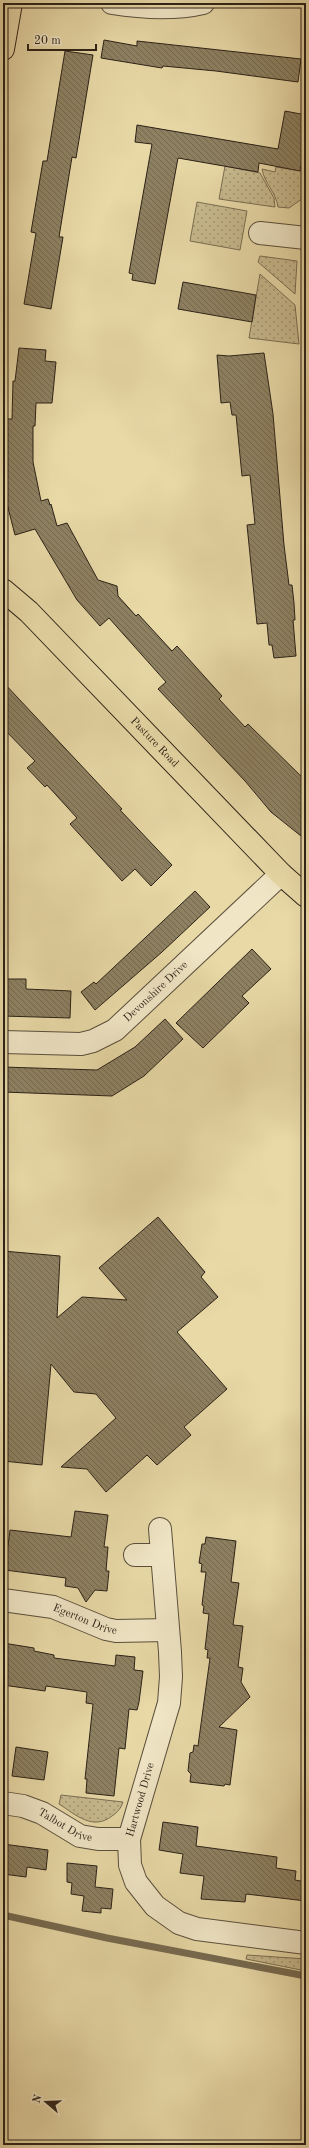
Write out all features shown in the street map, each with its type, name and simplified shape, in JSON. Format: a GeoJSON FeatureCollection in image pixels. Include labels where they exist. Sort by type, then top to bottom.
{"type":"FeatureCollection","features":[{"type":"Feature","properties":{"kind":"main road"},"geometry":{"type":"LineString","coordinates":[[3,49],[11,3]]}},
{"type":"Feature","properties":{"kind":"main road","name":"Pasture Road"},"geometry":{"type":"LineString","coordinates":[[3,590],[29,612],[281,874],[306,896]]}},
{"type":"Feature","properties":{"kind":"street"},"geometry":{"type":"LineString","coordinates":[[112,3],[158,8],[185,7],[203,3]]}},
{"type":"Feature","properties":{"kind":"street"},"geometry":{"type":"LineString","coordinates":[[260,233],[306,238]]}},
{"type":"Feature","properties":{"kind":"street","name":"Devonshire Drive"},"geometry":{"type":"LineString","coordinates":[[3,1042],[81,1044],[93,1041],[115,1030],[281,874]]}},
{"type":"Feature","properties":{"kind":"street","name":"Hartwood Drive"},"geometry":{"type":"LineString","coordinates":[[160,1529],[171,1677],[169,1703],[129,1839],[130,1865],[136,1882],[155,1906],[179,1923],[197,1929],[306,1943]]}},
{"type":"Feature","properties":{"kind":"street"},"geometry":{"type":"LineString","coordinates":[[135,1555],[162,1555]]}},
{"type":"Feature","properties":{"kind":"street","name":"Egerton Drive"},"geometry":{"type":"LineString","coordinates":[[3,1600],[53,1608],[106,1629],[168,1630]]}},
{"type":"Feature","properties":{"kind":"street","name":"Talbot Drive"},"geometry":{"type":"LineString","coordinates":[[3,1803],[23,1806],[42,1813],[80,1836],[98,1839],[129,1839]]}},
{"type":"Feature","properties":{"kind":"shaded area"},"geometry":{"type":"Polygon","coordinates":[[[306,140],[306,196],[289,208],[278,207],[262,169],[275,172],[276,167],[301,171],[306,140]]]}},
{"type":"Feature","properties":{"kind":"shaded area"},"geometry":{"type":"Polygon","coordinates":[[[225,166],[260,173],[274,198],[275,207],[219,199],[225,166]]]}},
{"type":"Feature","properties":{"kind":"shaded area"},"geometry":{"type":"Polygon","coordinates":[[[197,202],[247,211],[240,250],[190,241],[197,202]]]}},
{"type":"Feature","properties":{"kind":"shaded area"},"geometry":{"type":"Polygon","coordinates":[[[260,256],[297,261],[295,294],[258,262],[260,256]]]}},
{"type":"Feature","properties":{"kind":"shaded area"},"geometry":{"type":"Polygon","coordinates":[[[304,264],[306,266],[305,348],[302,296],[304,290],[304,264]]]}},
{"type":"Feature","properties":{"kind":"shaded area"},"geometry":{"type":"Polygon","coordinates":[[[260,274],[295,305],[299,344],[249,338],[260,274]]]}},
{"type":"Feature","properties":{"kind":"shaded area"},"geometry":{"type":"Polygon","coordinates":[[[61,1795],[123,1802],[119,1810],[112,1816],[98,1822],[91,1822],[78,1817],[59,1804],[61,1795]]]}},
{"type":"Feature","properties":{"kind":"shaded area"},"geometry":{"type":"Polygon","coordinates":[[[247,1955],[306,1959],[306,1971],[246,1959],[247,1955]]]}},
{"type":"Feature","properties":{"kind":"building"},"geometry":{"type":"Polygon","coordinates":[[[104,40],[137,46],[137,41],[301,59],[298,82],[216,71],[163,66],[162,68],[101,58],[104,40]]]}},
{"type":"Feature","properties":{"kind":"building"},"geometry":{"type":"Polygon","coordinates":[[[65,51],[93,55],[76,158],[72,157],[59,237],[63,237],[51,309],[24,304],[36,233],[31,232],[43,161],[47,161],[65,51]]]}},
{"type":"Feature","properties":{"kind":"building"},"geometry":{"type":"Polygon","coordinates":[[[285,111],[306,115],[306,137],[300,171],[259,163],[258,172],[178,158],[155,284],[132,280],[133,274],[129,273],[152,144],[135,142],[137,125],[278,149],[285,111]]]}},
{"type":"Feature","properties":{"kind":"building"},"geometry":{"type":"Polygon","coordinates":[[[183,282],[256,295],[252,322],[178,309],[183,282]]]}},
{"type":"Feature","properties":{"kind":"building"},"geometry":{"type":"Polygon","coordinates":[[[19,348],[46,350],[45,361],[56,362],[52,403],[36,403],[35,426],[33,426],[33,462],[41,501],[48,499],[50,505],[51,504],[57,526],[67,523],[98,580],[117,586],[118,596],[136,616],[138,614],[172,651],[177,646],[222,696],[219,699],[245,727],[248,724],[306,781],[306,840],[271,812],[245,781],[158,689],[166,682],[109,618],[100,626],[77,600],[35,529],[15,535],[3,488],[3,441],[7,441],[7,419],[12,419],[13,381],[15,381],[19,348]]]}},
{"type":"Feature","properties":{"kind":"building"},"geometry":{"type":"Polygon","coordinates":[[[264,353],[273,414],[284,545],[289,585],[292,585],[295,620],[293,620],[296,656],[274,658],[272,645],[269,645],[267,623],[257,624],[247,525],[255,524],[250,475],[242,476],[236,415],[232,415],[230,402],[221,403],[217,355],[229,356],[264,353]]]}},
{"type":"Feature","properties":{"kind":"building"},"geometry":{"type":"Polygon","coordinates":[[[3,682],[122,809],[120,810],[172,865],[151,886],[135,869],[122,881],[70,824],[77,818],[47,785],[45,787],[27,768],[35,761],[3,728],[3,682]]]}},
{"type":"Feature","properties":{"kind":"building"},"geometry":{"type":"Polygon","coordinates":[[[195,891],[210,907],[162,952],[95,1010],[81,992],[94,982],[96,984],[195,891]]]}},
{"type":"Feature","properties":{"kind":"building"},"geometry":{"type":"Polygon","coordinates":[[[252,949],[271,969],[242,996],[249,1003],[203,1048],[176,1023],[252,949]]]}},
{"type":"Feature","properties":{"kind":"building"},"geometry":{"type":"Polygon","coordinates":[[[3,979],[26,979],[26,989],[71,991],[70,1018],[3,1016],[3,979]]]}},
{"type":"Feature","properties":{"kind":"building"},"geometry":{"type":"Polygon","coordinates":[[[165,1019],[183,1039],[144,1076],[112,1096],[3,1092],[3,1067],[97,1070],[135,1047],[165,1019]]]}},
{"type":"Feature","properties":{"kind":"building"},"geometry":{"type":"Polygon","coordinates":[[[158,1217],[205,1272],[201,1277],[218,1297],[177,1332],[227,1389],[184,1427],[191,1435],[157,1465],[147,1455],[106,1492],[87,1469],[61,1467],[116,1418],[96,1394],[74,1392],[51,1364],[42,1465],[3,1461],[3,1251],[60,1256],[57,1318],[82,1297],[127,1300],[99,1268],[158,1217]]]}},
{"type":"Feature","properties":{"kind":"building"},"geometry":{"type":"Polygon","coordinates":[[[75,1511],[108,1515],[104,1547],[108,1547],[106,1571],[109,1571],[107,1591],[95,1590],[86,1602],[78,1588],[65,1586],[66,1578],[5,1570],[10,1530],[71,1537],[75,1511]]]}},
{"type":"Feature","properties":{"kind":"building"},"geometry":{"type":"Polygon","coordinates":[[[206,1537],[236,1541],[231,1582],[239,1583],[233,1625],[243,1626],[238,1667],[243,1668],[241,1682],[250,1697],[219,1727],[237,1730],[230,1785],[225,1784],[224,1786],[190,1782],[191,1774],[188,1771],[190,1753],[193,1752],[194,1745],[198,1746],[210,1658],[207,1658],[208,1650],[205,1649],[209,1614],[203,1613],[204,1606],[202,1605],[206,1572],[201,1572],[202,1564],[199,1563],[202,1544],[205,1544],[206,1537]]]}},
{"type":"Feature","properties":{"kind":"building"},"geometry":{"type":"Polygon","coordinates":[[[3,1643],[34,1648],[34,1651],[54,1655],[54,1658],[115,1666],[116,1655],[135,1657],[134,1670],[143,1671],[139,1702],[137,1710],[129,1709],[125,1749],[119,1748],[114,1796],[86,1793],[87,1779],[85,1779],[93,1704],[86,1703],[87,1692],[46,1686],[45,1691],[3,1685],[3,1643]]]}},
{"type":"Feature","properties":{"kind":"building"},"geometry":{"type":"Polygon","coordinates":[[[16,1747],[48,1752],[44,1780],[12,1776],[16,1747]]]}},
{"type":"Feature","properties":{"kind":"building"},"geometry":{"type":"Polygon","coordinates":[[[163,1822],[198,1827],[196,1846],[277,1857],[276,1868],[296,1871],[295,1880],[306,1882],[306,1901],[246,1894],[245,1902],[201,1899],[204,1876],[180,1873],[183,1854],[159,1850],[163,1822]]]}},
{"type":"Feature","properties":{"kind":"building"},"geometry":{"type":"Polygon","coordinates":[[[3,1844],[48,1850],[46,1870],[27,1867],[26,1877],[3,1874],[3,1844]]]}},
{"type":"Feature","properties":{"kind":"building"},"geometry":{"type":"Polygon","coordinates":[[[67,1863],[97,1866],[95,1887],[113,1889],[111,1909],[101,1908],[101,1913],[82,1911],[84,1896],[71,1894],[72,1883],[67,1882],[67,1863]]]}},
{"type":"Feature","properties":{"kind":"waterway"},"geometry":{"type":"LineString","coordinates":[[3,1915],[107,1938],[306,1976]]}}]}
